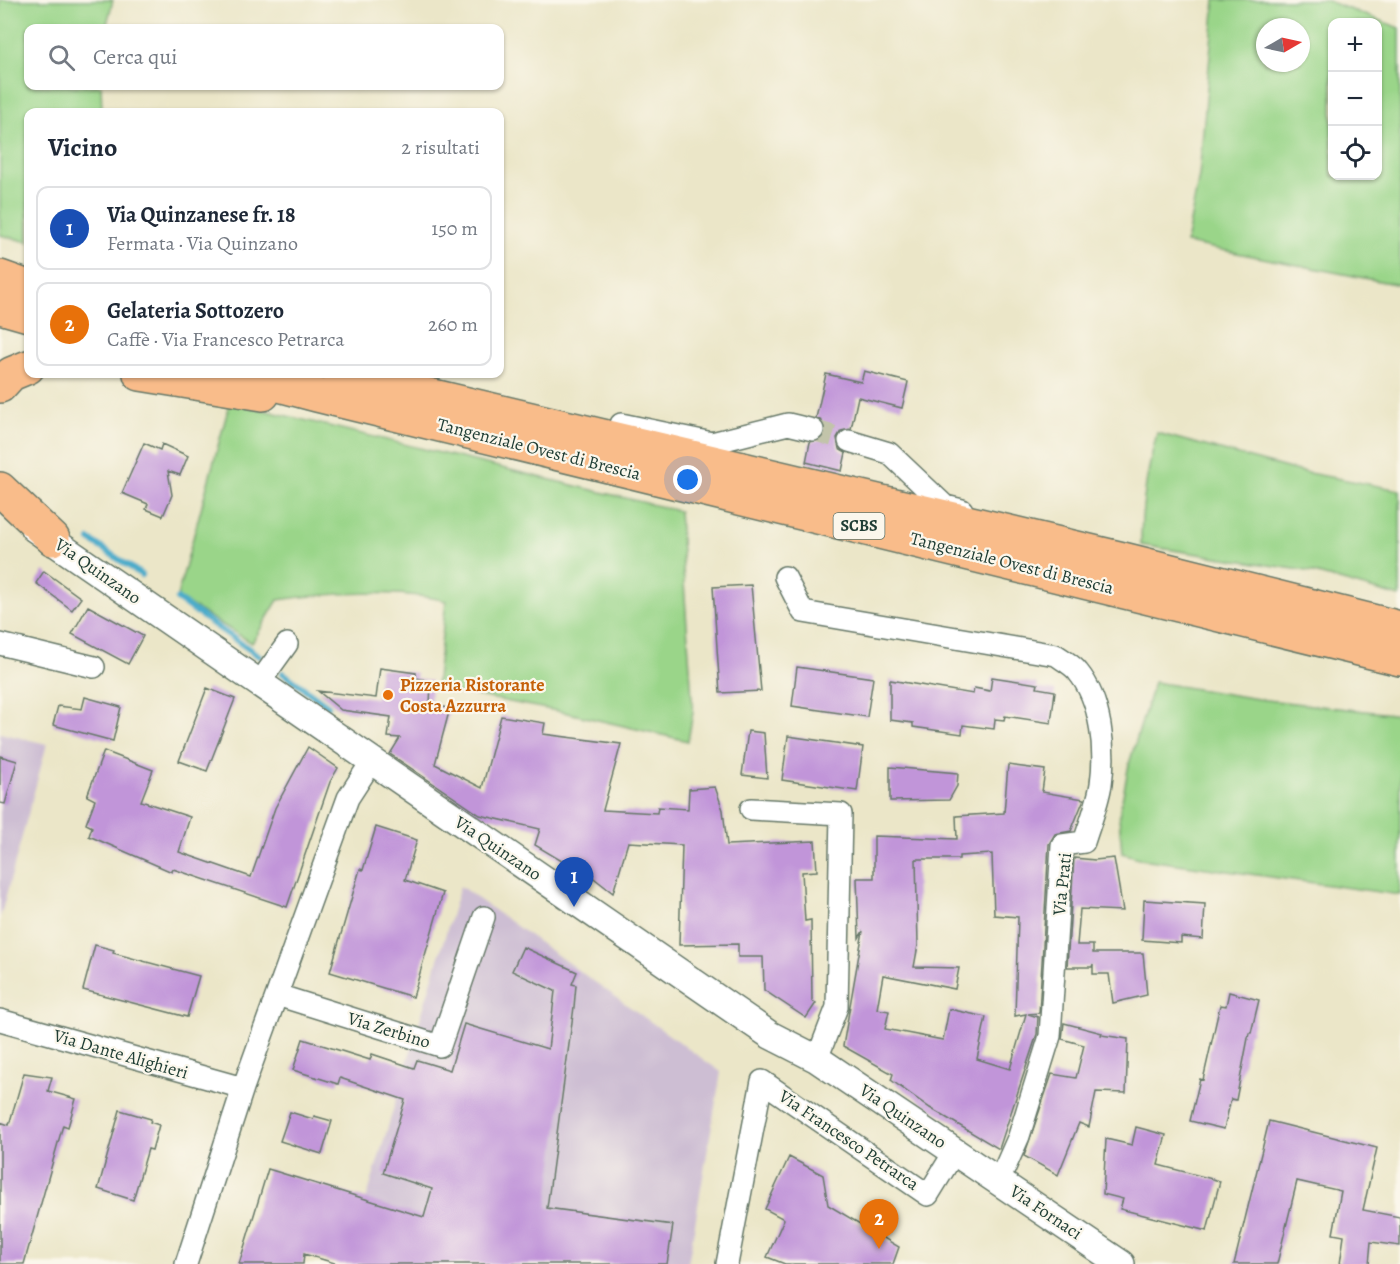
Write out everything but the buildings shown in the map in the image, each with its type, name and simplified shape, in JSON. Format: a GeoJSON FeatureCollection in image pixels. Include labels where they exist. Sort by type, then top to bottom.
{"type":"FeatureCollection","features":[{"type":"Feature","properties":{"kind":"main road"},"geometry":{"type":"LineString","coordinates":[[0,277],[24,285]]}},
{"type":"Feature","properties":{"kind":"main road"},"geometry":{"type":"LineString","coordinates":[[0,302],[24,307]]}},
{"type":"Feature","properties":{"kind":"main road"},"geometry":{"type":"LineString","coordinates":[[0,308],[24,314]]}},
{"type":"Feature","properties":{"kind":"main road"},"geometry":{"type":"LineString","coordinates":[[0,386],[11,374],[24,369]]}},
{"type":"Feature","properties":{"kind":"main road"},"geometry":{"type":"LineString","coordinates":[[164,378],[260,394],[328,384]]}},
{"type":"Feature","properties":{"kind":"main road","name":"Tangenziale Ovest di Brescia"},"geometry":{"type":"LineString","coordinates":[[274,378],[420,393],[1119,558],[1400,628]]}},
{"type":"Feature","properties":{"kind":"main road","name":"Tangenziale Ovest di Brescia"},"geometry":{"type":"LineString","coordinates":[[328,384],[1400,659]]}},
{"type":"Feature","properties":{"kind":"main road"},"geometry":{"type":"LineString","coordinates":[[0,489],[53,539]]}},
{"type":"Feature","properties":{"kind":"street"},"geometry":{"type":"LineString","coordinates":[[420,393],[478,394],[712,443],[788,424],[813,430]]}},
{"type":"Feature","properties":{"kind":"street"},"geometry":{"type":"LineString","coordinates":[[849,441],[890,453],[945,506],[1072,535],[1119,558]]}},
{"type":"Feature","properties":{"kind":"street","name":"Via Quinzano"},"geometry":{"type":"LineString","coordinates":[[0,508],[53,539],[770,1035],[817,1059],[999,1181]]}},
{"type":"Feature","properties":{"kind":"street","name":"Via Prati"},"geometry":{"type":"LineString","coordinates":[[785,577],[803,612],[1056,655],[1078,671],[1090,692],[1098,715],[1101,784],[1084,842],[1062,845],[1050,1036],[1020,1136],[999,1181]]}},
{"type":"Feature","properties":{"kind":"street"},"geometry":{"type":"LineString","coordinates":[[0,644],[94,667]]}},
{"type":"Feature","properties":{"kind":"street"},"geometry":{"type":"LineString","coordinates":[[259,683],[287,644]]}},
{"type":"Feature","properties":{"kind":"street"},"geometry":{"type":"LineString","coordinates":[[186,1264],[243,1088],[348,798],[372,761]]}},
{"type":"Feature","properties":{"kind":"street"},"geometry":{"type":"LineString","coordinates":[[751,809],[841,814],[837,1008],[817,1059]]}},
{"type":"Feature","properties":{"kind":"street","name":"Via Zerbino"},"geometry":{"type":"LineString","coordinates":[[277,995],[440,1046],[484,917]]}},
{"type":"Feature","properties":{"kind":"street","name":"Via Dante Alighieri"},"geometry":{"type":"LineString","coordinates":[[0,1020],[243,1088]]}},
{"type":"Feature","properties":{"kind":"street","name":"Via Francesco Petrarca"},"geometry":{"type":"LineString","coordinates":[[727,1264],[762,1081],[928,1195],[955,1151]]}},
{"type":"Feature","properties":{"kind":"street","name":"Via Fornaci"},"geometry":{"type":"LineString","coordinates":[[999,1181],[1121,1264]]}},
{"type":"Feature","properties":{"kind":"shaded area"},"geometry":{"type":"Polygon","coordinates":[[[0,733],[47,744],[0,918],[0,733]]]}},
{"type":"Feature","properties":{"kind":"shaded area"},"geometry":{"type":"Polygon","coordinates":[[[460,886],[721,1072],[688,1264],[347,1264],[460,886]]]}},
{"type":"Feature","properties":{"kind":"green space"},"geometry":{"type":"Polygon","coordinates":[[[0,0],[113,0],[107,24],[24,24],[24,90],[101,90],[102,108],[24,108],[24,241],[0,235],[0,0]]]}},
{"type":"Feature","properties":{"kind":"green space"},"geometry":{"type":"Polygon","coordinates":[[[1215,0],[1325,0],[1373,18],[1328,18],[1328,180],[1382,180],[1382,21],[1400,28],[1400,285],[1186,243],[1199,176],[1215,0]]]}},
{"type":"Feature","properties":{"kind":"green space"},"geometry":{"type":"Polygon","coordinates":[[[230,402],[679,511],[693,712],[688,741],[568,713],[436,688],[446,601],[406,595],[362,593],[278,600],[252,643],[177,597],[230,402]]]}},
{"type":"Feature","properties":{"kind":"green space"},"geometry":{"type":"Polygon","coordinates":[[[1157,433],[1298,471],[1400,490],[1400,597],[1307,571],[1141,545],[1145,489],[1157,433]]]}},
{"type":"Feature","properties":{"kind":"green space"},"geometry":{"type":"Polygon","coordinates":[[[1154,682],[1258,699],[1400,715],[1400,895],[1142,859],[1122,853],[1119,816],[1129,764],[1154,682]]]}},
{"type":"Feature","properties":{"kind":"waterway"},"geometry":{"type":"LineString","coordinates":[[90,540],[142,575]]}},
{"type":"Feature","properties":{"kind":"waterway"},"geometry":{"type":"LineString","coordinates":[[177,599],[259,656]]}},
{"type":"Feature","properties":{"kind":"waterway"},"geometry":{"type":"LineString","coordinates":[[283,673],[328,706]]}},
{"type":"Feature","properties":{"kind":"tunnel"},"geometry":{"type":"LineString","coordinates":[[813,430],[849,441]]}},
{"type":"Feature","properties":{"kind":"place","name":"Pizzeria Ristorante Costa Azzurra"},"geometry":{"type":"Point","coordinates":[388,695]}},
{"type":"Feature","properties":{"kind":"place","name":"Via Quinzanese fr. 18"},"geometry":{"type":"Point","coordinates":[574,907]}},
{"type":"Feature","properties":{"kind":"place","name":"Gelateria Sottozero"},"geometry":{"type":"Point","coordinates":[879,1249]}}]}
